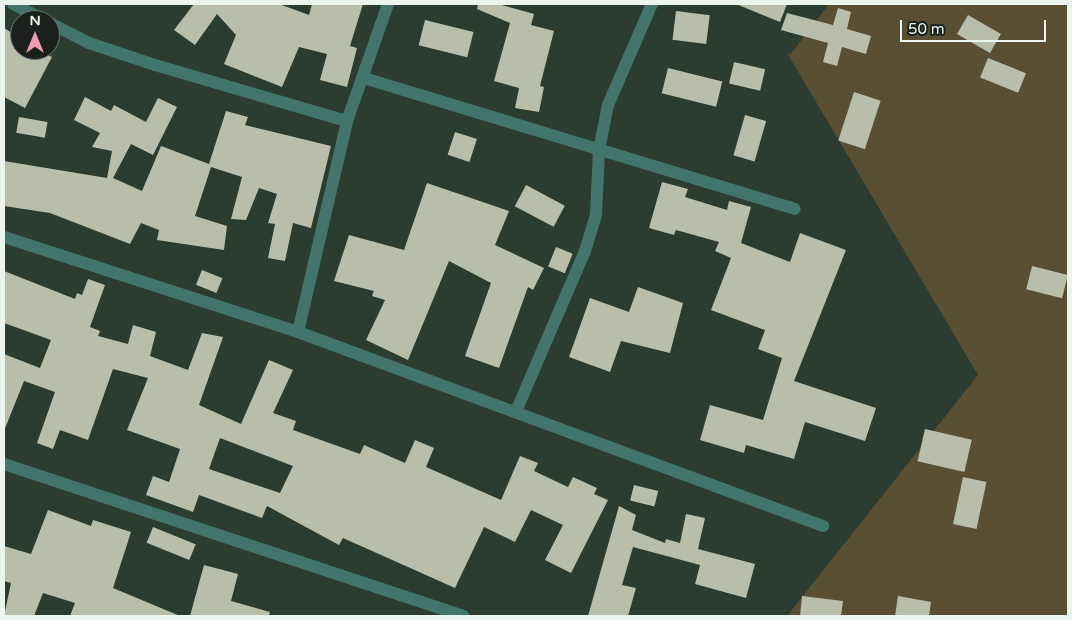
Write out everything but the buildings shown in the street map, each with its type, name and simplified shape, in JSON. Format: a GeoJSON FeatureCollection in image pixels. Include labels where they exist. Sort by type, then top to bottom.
{"type":"FeatureCollection","features":[{"type":"Feature","properties":{"kind":"street"},"geometry":{"type":"LineString","coordinates":[[13,4],[25,10]]}},
{"type":"Feature","properties":{"kind":"street"},"geometry":{"type":"LineString","coordinates":[[298,332],[347,121],[364,78],[388,4]]}},
{"type":"Feature","properties":{"kind":"street"},"geometry":{"type":"LineString","coordinates":[[517,409],[585,251],[596,214],[599,150],[608,105],[652,4]]}},
{"type":"Feature","properties":{"kind":"street"},"geometry":{"type":"LineString","coordinates":[[60,28],[89,42],[154,65],[347,121]]}},
{"type":"Feature","properties":{"kind":"street"},"geometry":{"type":"LineString","coordinates":[[364,78],[795,209]]}},
{"type":"Feature","properties":{"kind":"street"},"geometry":{"type":"LineString","coordinates":[[4,237],[298,332],[517,409],[823,526]]}},
{"type":"Feature","properties":{"kind":"street"},"geometry":{"type":"LineString","coordinates":[[4,464],[463,616]]}},
{"type":"Feature","properties":{"kind":"shaded area"},"geometry":{"type":"Polygon","coordinates":[[[829,4],[1068,4],[1068,616],[787,616],[978,375],[787,53],[790,55],[829,4]]]}}]}
